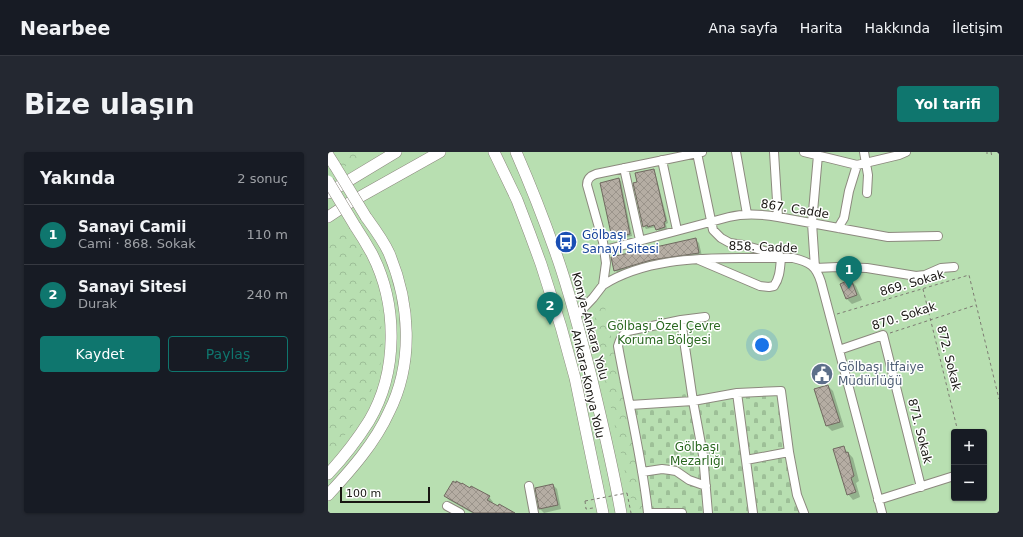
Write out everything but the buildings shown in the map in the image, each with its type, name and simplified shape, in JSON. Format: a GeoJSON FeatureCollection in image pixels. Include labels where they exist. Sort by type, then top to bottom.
{"type":"FeatureCollection","features":[{"type":"Feature","properties":{"kind":"highway"},"geometry":{"type":"LineString","coordinates":[[328,193],[396,152]]}},
{"type":"Feature","properties":{"kind":"highway"},"geometry":{"type":"LineString","coordinates":[[328,217],[349,203],[440,152]]}},
{"type":"Feature","properties":{"kind":"highway","name":"Ankara-Konya Yolu"},"geometry":{"type":"LineString","coordinates":[[494,152],[517,200],[541,264],[561,327],[575,378],[603,510]]}},
{"type":"Feature","properties":{"kind":"highway","name":"Konya-Ankara Yolu"},"geometry":{"type":"LineString","coordinates":[[516,152],[556,252],[576,316],[616,482],[621,513]]}},
{"type":"Feature","properties":{"kind":"highway"},"geometry":{"type":"LineString","coordinates":[[328,155],[388,252],[396,272],[407,327],[407,341],[402,376],[390,412],[367,449],[328,495]]}},
{"type":"Feature","properties":{"kind":"highway"},"geometry":{"type":"LineString","coordinates":[[328,181],[373,255],[382,279],[388,302],[391,324],[390,358],[380,396],[369,420],[356,440],[328,474]]}},
{"type":"Feature","properties":{"kind":"street"},"geometry":{"type":"LineString","coordinates":[[576,316],[603,285],[606,263],[605,250],[587,185],[587,182],[591,176],[700,152],[713,230],[730,244],[744,245],[785,258],[778,279],[774,286],[769,288],[745,281],[696,258]]}},
{"type":"Feature","properties":{"kind":"street"},"geometry":{"type":"LineString","coordinates":[[736,152],[748,214]]}},
{"type":"Feature","properties":{"kind":"street"},"geometry":{"type":"LineString","coordinates":[[774,152],[778,217]]}},
{"type":"Feature","properties":{"kind":"street"},"geometry":{"type":"LineString","coordinates":[[804,152],[857,165],[906,152]]}},
{"type":"Feature","properties":{"kind":"street"},"geometry":{"type":"LineString","coordinates":[[864,152],[868,175],[867,193]]}},
{"type":"Feature","properties":{"kind":"street"},"geometry":{"type":"LineString","coordinates":[[818,155],[812,223],[814,268],[821,282],[882,513]]}},
{"type":"Feature","properties":{"kind":"street"},"geometry":{"type":"LineString","coordinates":[[662,160],[677,230]]}},
{"type":"Feature","properties":{"kind":"street"},"geometry":{"type":"LineString","coordinates":[[838,228],[844,218],[849,191],[857,165]]}},
{"type":"Feature","properties":{"kind":"street"},"geometry":{"type":"LineString","coordinates":[[624,168],[640,240]]}},
{"type":"Feature","properties":{"kind":"street","name":"867. Cadde"},"geometry":{"type":"LineString","coordinates":[[605,250],[712,221],[736,215],[748,214],[778,217],[888,237],[938,236]]}},
{"type":"Feature","properties":{"kind":"street","name":"858. Cadde"},"geometry":{"type":"LineString","coordinates":[[603,285],[611,280],[636,270],[696,258],[785,258],[803,260],[814,268]]}},
{"type":"Feature","properties":{"kind":"street"},"geometry":{"type":"LineString","coordinates":[[814,268],[867,268],[916,276],[925,275],[941,268],[954,267]]}},
{"type":"Feature","properties":{"kind":"street"},"geometry":{"type":"LineString","coordinates":[[682,513],[648,513],[646,494],[618,346],[621,338],[628,331],[681,320],[705,317]]}},
{"type":"Feature","properties":{"kind":"street"},"geometry":{"type":"LineString","coordinates":[[681,320],[702,449],[708,513]]}},
{"type":"Feature","properties":{"kind":"street","name":"870. Sokak"},"geometry":{"type":"LineString","coordinates":[[839,350],[883,335]]}},
{"type":"Feature","properties":{"kind":"street","name":"871. Sokak"},"geometry":{"type":"LineString","coordinates":[[883,335],[921,486]]}},
{"type":"Feature","properties":{"kind":"street"},"geometry":{"type":"LineString","coordinates":[[630,405],[693,401],[737,393],[781,392],[789,452],[797,495],[804,513]]}},
{"type":"Feature","properties":{"kind":"street"},"geometry":{"type":"LineString","coordinates":[[737,393],[752,513]]}},
{"type":"Feature","properties":{"kind":"street"},"geometry":{"type":"LineString","coordinates":[[746,460],[789,452]]}},
{"type":"Feature","properties":{"kind":"street"},"geometry":{"type":"LineString","coordinates":[[642,472],[662,469],[676,471],[689,480],[706,486]]}},
{"type":"Feature","properties":{"kind":"street"},"geometry":{"type":"LineString","coordinates":[[878,500],[951,477]]}},
{"type":"Feature","properties":{"kind":"street"},"geometry":{"type":"LineString","coordinates":[[529,486],[534,513]]}},
{"type":"Feature","properties":{"kind":"street"},"geometry":{"type":"LineString","coordinates":[[447,506],[460,513]]}},
{"type":"Feature","properties":{"kind":"path"},"geometry":{"type":"LineString","coordinates":[[992,152],[992,157]]}},
{"type":"Feature","properties":{"kind":"path","name":"869. Sokak"},"geometry":{"type":"LineString","coordinates":[[836,314],[969,275],[976,305]]}},
{"type":"Feature","properties":{"kind":"path","name":"872. Sokak"},"geometry":{"type":"LineString","coordinates":[[923,288],[957,429]]}},
{"type":"Feature","properties":{"kind":"path"},"geometry":{"type":"LineString","coordinates":[[976,305],[999,399]]}},
{"type":"Feature","properties":{"kind":"path","name":"870. Sokak"},"geometry":{"type":"LineString","coordinates":[[883,335],[976,305]]}},
{"type":"Feature","properties":{"kind":"path"},"geometry":{"type":"LineString","coordinates":[[603,510],[586,509],[585,501],[628,493],[631,513]]}},
{"type":"Feature","properties":{"kind":"green space","name":"Gölbaşı Özel Çevre Koruma Bölgesi"},"geometry":{"type":"Polygon","coordinates":[[[328,152],[999,152],[999,513],[328,513],[328,152]]]}},
{"type":"Feature","properties":{"kind":"green space"},"geometry":{"type":"Polygon","coordinates":[[[332,152],[371,152],[342,168],[332,152]]]}},
{"type":"Feature","properties":{"kind":"green space"},"geometry":{"type":"Polygon","coordinates":[[[347,227],[359,245],[379,302],[383,343],[380,368],[363,412],[328,457],[328,241],[347,227]]]}},
{"type":"Feature","properties":{"kind":"green space"},"geometry":{"type":"Polygon","coordinates":[[[602,304],[606,305],[605,312],[617,360],[647,513],[634,513],[593,326],[596,315],[602,304]]]}},
{"type":"Feature","properties":{"kind":"green space","name":"Gölbaşı Mezarlığı"},"geometry":{"type":"Polygon","coordinates":[[[688,393],[737,397],[780,394],[804,513],[647,513],[626,407],[660,401],[688,393]]]}},
{"type":"Feature","properties":{"kind":"place","name":"Gölbaşı Sanayi Sitesi"},"geometry":{"type":"Point","coordinates":[566,242]}},
{"type":"Feature","properties":{"kind":"place","name":"Sanayi Camii"},"geometry":{"type":"Point","coordinates":[849,289]}},
{"type":"Feature","properties":{"kind":"place","name":"Sanayi Sitesi"},"geometry":{"type":"Point","coordinates":[550,325]}},
{"type":"Feature","properties":{"kind":"place","name":"Gölbaşı İtfaiye Müdürlüğü"},"geometry":{"type":"Point","coordinates":[822,374]}}]}
